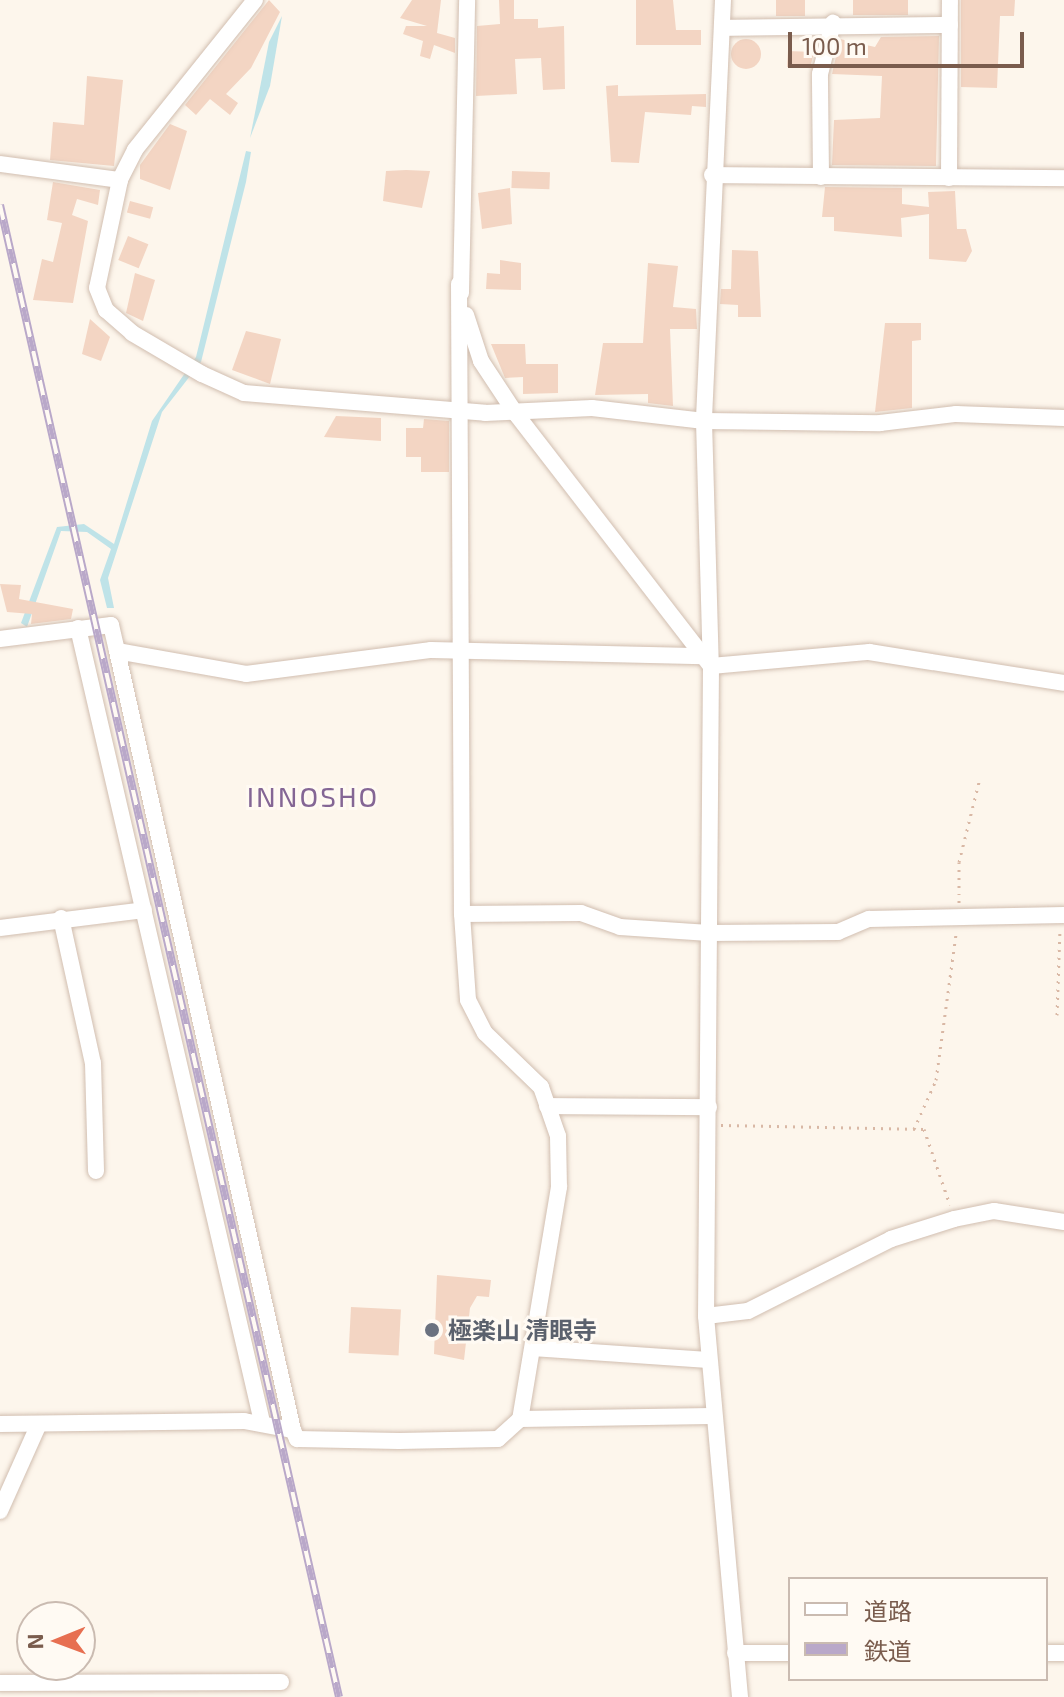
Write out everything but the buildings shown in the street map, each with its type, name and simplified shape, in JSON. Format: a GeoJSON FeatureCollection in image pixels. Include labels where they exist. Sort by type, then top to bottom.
{"type":"FeatureCollection","features":[{"type":"Feature","properties":{"kind":"street"},"geometry":{"type":"LineString","coordinates":[[255,0],[135,150],[120,180],[97,288],[106,310],[132,333],[202,374],[244,393],[461,412],[516,414],[592,408],[704,421],[1064,418]]}},
{"type":"Feature","properties":{"kind":"street"},"geometry":{"type":"LineString","coordinates":[[0,639],[111,625],[297,1439],[498,1439],[520,1419],[559,1187],[558,1136],[541,1087],[485,1033],[468,1000],[462,914],[464,650],[459,284],[467,0]]}},
{"type":"Feature","properties":{"kind":"street"},"geometry":{"type":"LineString","coordinates":[[723,0],[712,175],[704,421],[709,933],[706,1316],[711,1416],[740,1697]]}},
{"type":"Feature","properties":{"kind":"street"},"geometry":{"type":"LineString","coordinates":[[949,178],[950,0]]}},
{"type":"Feature","properties":{"kind":"street"},"geometry":{"type":"LineString","coordinates":[[722,28],[833,23],[950,25]]}},
{"type":"Feature","properties":{"kind":"street"},"geometry":{"type":"LineString","coordinates":[[821,177],[820,74],[833,23]]}},
{"type":"Feature","properties":{"kind":"street"},"geometry":{"type":"LineString","coordinates":[[712,175],[1061,178],[1064,161]]}},
{"type":"Feature","properties":{"kind":"street"},"geometry":{"type":"LineString","coordinates":[[0,164],[120,180]]}},
{"type":"Feature","properties":{"kind":"street"},"geometry":{"type":"LineString","coordinates":[[459,284],[481,361],[516,414],[707,661]]}},
{"type":"Feature","properties":{"kind":"street"},"geometry":{"type":"LineString","coordinates":[[78,628],[262,1422]]}},
{"type":"Feature","properties":{"kind":"street"},"geometry":{"type":"LineString","coordinates":[[117,651],[246,674],[464,650],[707,661],[869,652],[1064,683]]}},
{"type":"Feature","properties":{"kind":"street"},"geometry":{"type":"LineString","coordinates":[[0,921],[0,928],[144,910]]}},
{"type":"Feature","properties":{"kind":"street"},"geometry":{"type":"LineString","coordinates":[[462,914],[581,913],[620,927],[709,933],[838,932],[869,919],[1062,915]]}},
{"type":"Feature","properties":{"kind":"street"},"geometry":{"type":"LineString","coordinates":[[61,918],[93,1063],[96,1171]]}},
{"type":"Feature","properties":{"kind":"street"},"geometry":{"type":"LineString","coordinates":[[547,1106],[709,1107]]}},
{"type":"Feature","properties":{"kind":"street"},"geometry":{"type":"LineString","coordinates":[[706,1316],[760,1307],[891,1239],[954,1219],[994,1211],[1064,1222]]}},
{"type":"Feature","properties":{"kind":"street"},"geometry":{"type":"LineString","coordinates":[[533,1348],[708,1360]]}},
{"type":"Feature","properties":{"kind":"street"},"geometry":{"type":"LineString","coordinates":[[520,1419],[711,1416]]}},
{"type":"Feature","properties":{"kind":"street"},"geometry":{"type":"LineString","coordinates":[[0,1424],[262,1422],[293,1430]]}},
{"type":"Feature","properties":{"kind":"street"},"geometry":{"type":"LineString","coordinates":[[0,1511],[38,1426]]}},
{"type":"Feature","properties":{"kind":"street"},"geometry":{"type":"LineString","coordinates":[[735,1653],[788,1653]]}},
{"type":"Feature","properties":{"kind":"street"},"geometry":{"type":"LineString","coordinates":[[0,1683],[169,1691],[281,1682]]}},
{"type":"Feature","properties":{"kind":"path"},"geometry":{"type":"LineString","coordinates":[[914,1129],[936,1080],[959,916],[959,862],[980,778]]}},
{"type":"Feature","properties":{"kind":"path"},"geometry":{"type":"LineString","coordinates":[[1057,1015],[1062,915]]}},
{"type":"Feature","properties":{"kind":"path"},"geometry":{"type":"LineString","coordinates":[[709,1125],[914,1129],[929,1138],[954,1219]]}},
{"type":"Feature","properties":{"kind":"water"},"geometry":{"type":"Polygon","coordinates":[[[282,16],[270,86],[250,138],[269,42],[282,16]]]}},
{"type":"Feature","properties":{"kind":"water"},"geometry":{"type":"Polygon","coordinates":[[[246,151],[251,152],[246,182],[201,362],[162,412],[108,578],[114,608],[107,608],[100,580],[111,549],[87,532],[61,531],[27,627],[21,623],[57,527],[84,524],[114,544],[152,421],[196,357],[246,151]]]}},
{"type":"Feature","properties":{"kind":"railway"},"geometry":{"type":"LineString","coordinates":[[0,205],[339,1697]]}},
{"type":"Feature","properties":{"kind":"place","name":"極楽山 清眼寺"},"geometry":{"type":"Point","coordinates":[432,1330]}},
{"type":"Feature","properties":{"kind":"district","name":"INNOSHO"},"geometry":{"type":"Point","coordinates":[313,796]}}]}
